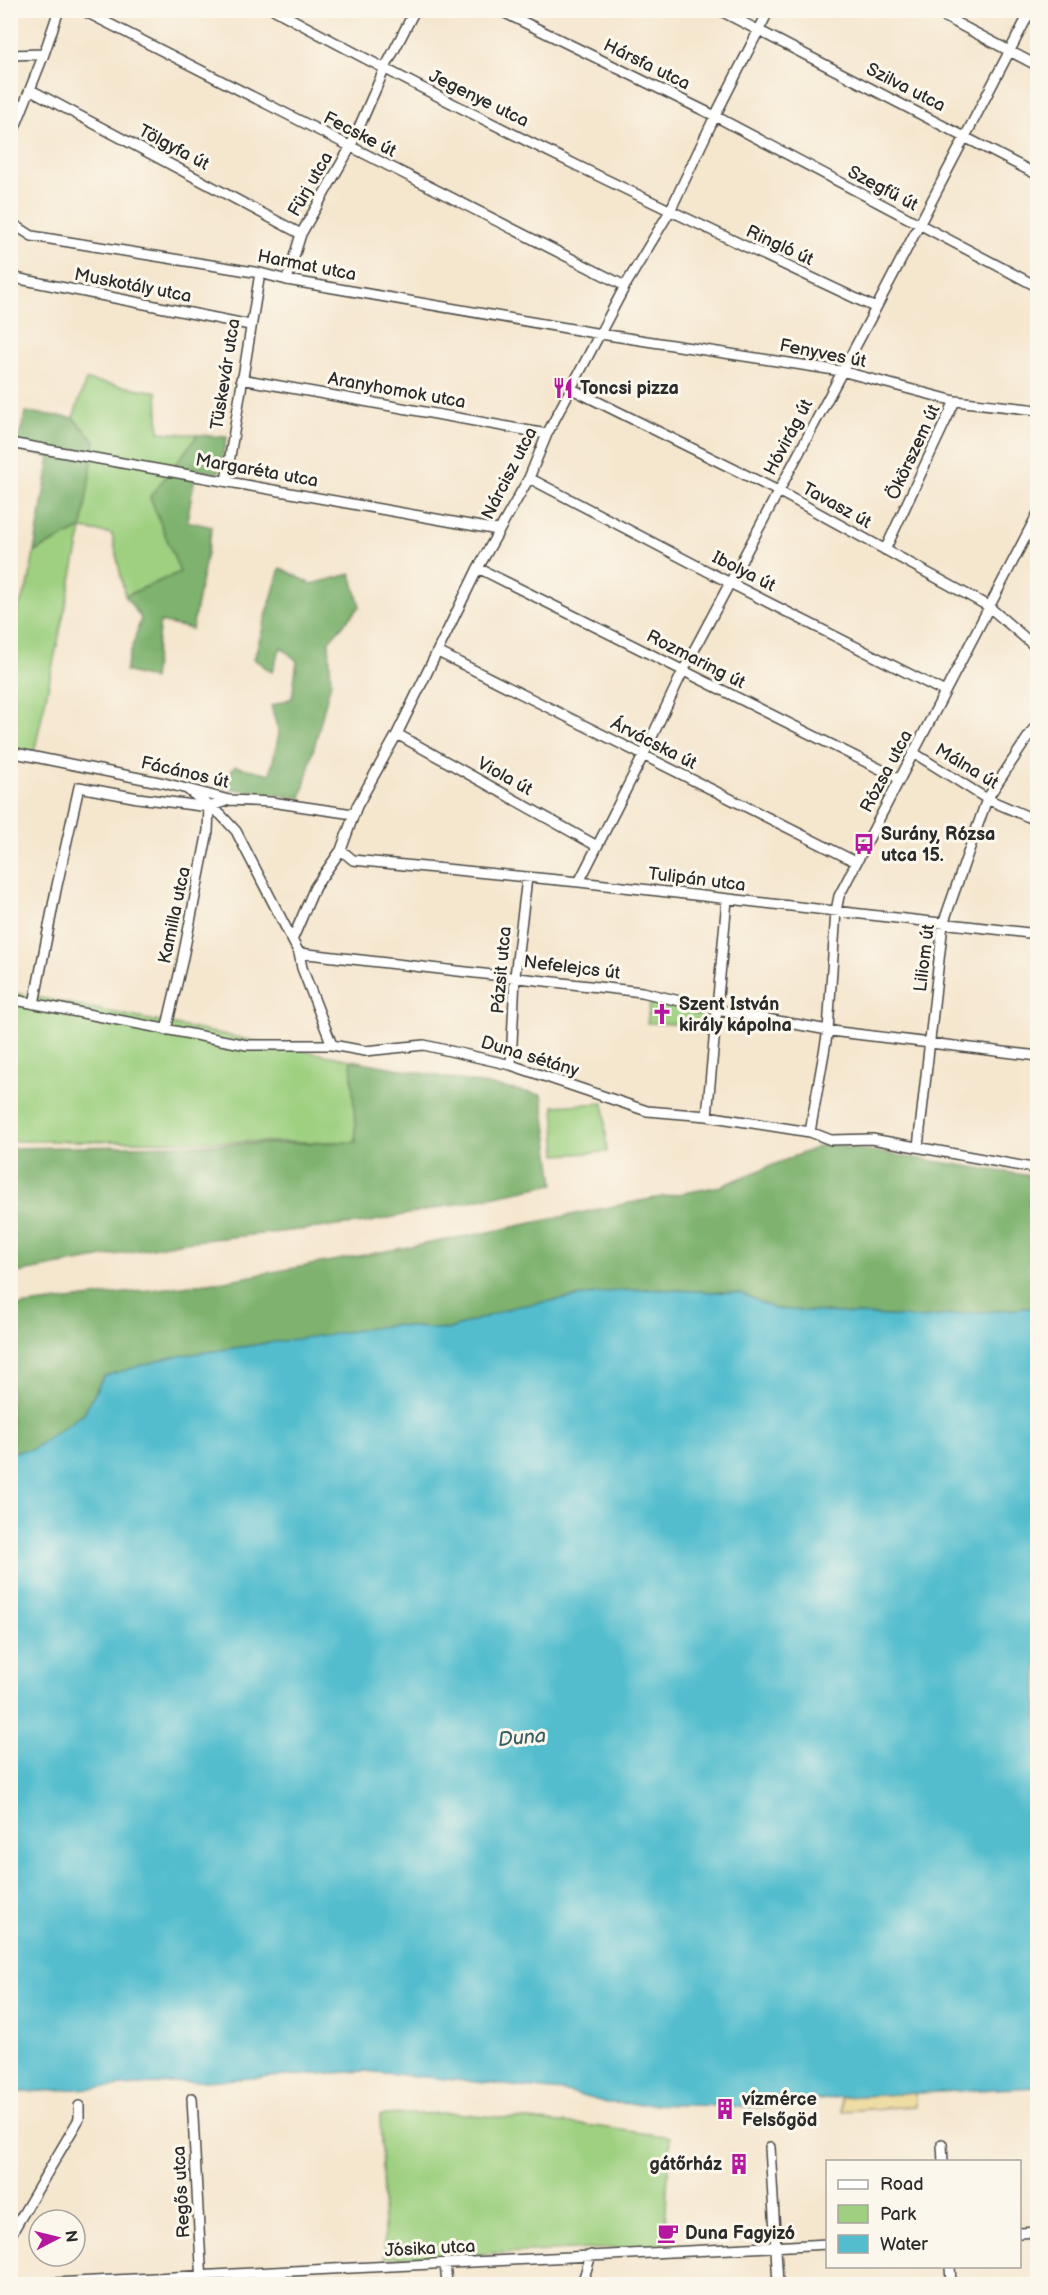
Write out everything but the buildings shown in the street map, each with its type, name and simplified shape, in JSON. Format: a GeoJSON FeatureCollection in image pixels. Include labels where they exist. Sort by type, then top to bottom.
{"type":"FeatureCollection","features":[{"type":"Feature","properties":{"kind":"street"},"geometry":{"type":"LineString","coordinates":[[10,140],[31,90],[59,10]]}},
{"type":"Feature","properties":{"kind":"street","name":"Fecske út"},"geometry":{"type":"LineString","coordinates":[[82,10],[625,286]]}},
{"type":"Feature","properties":{"kind":"street","name":"Jegenye utca"},"geometry":{"type":"LineString","coordinates":[[275,10],[384,70],[670,211]]}},
{"type":"Feature","properties":{"kind":"street","name":"Fürj utca"},"geometry":{"type":"LineString","coordinates":[[287,280],[301,234],[350,148],[384,70],[415,10]]}},
{"type":"Feature","properties":{"kind":"street","name":"Hársfa utca"},"geometry":{"type":"LineString","coordinates":[[499,10],[715,116]]}},
{"type":"Feature","properties":{"kind":"street","name":"Szilva utca"},"geometry":{"type":"LineString","coordinates":[[719,10],[1038,175]]}},
{"type":"Feature","properties":{"kind":"street","name":"Nárcisz utca"},"geometry":{"type":"LineString","coordinates":[[293,938],[315,887],[341,850],[353,814],[397,734],[478,568],[529,478],[547,434],[625,286],[670,211],[769,10]]}},
{"type":"Feature","properties":{"kind":"street"},"geometry":{"type":"LineString","coordinates":[[932,10],[1038,66]]}},
{"type":"Feature","properties":{"kind":"street","name":"Hóvirág út"},"geometry":{"type":"LineString","coordinates":[[579,882],[683,671],[1031,10]]}},
{"type":"Feature","properties":{"kind":"street"},"geometry":{"type":"LineString","coordinates":[[10,55],[44,54]]}},
{"type":"Feature","properties":{"kind":"street","name":"Tölgyfa út"},"geometry":{"type":"LineString","coordinates":[[31,90],[301,234]]}},
{"type":"Feature","properties":{"kind":"street","name":"Szegfű út"},"geometry":{"type":"LineString","coordinates":[[715,116],[1038,286]]}},
{"type":"Feature","properties":{"kind":"street","name":"Ringló út"},"geometry":{"type":"LineString","coordinates":[[670,211],[876,308]]}},
{"type":"Feature","properties":{"kind":"street","name":"Harmat utca"},"geometry":{"type":"LineString","coordinates":[[10,222],[32,236],[260,273],[287,280],[601,334]]}},
{"type":"Feature","properties":{"kind":"street","name":"Tüskevár utca"},"geometry":{"type":"LineString","coordinates":[[226,481],[260,273]]}},
{"type":"Feature","properties":{"kind":"street","name":"Muskotály utca"},"geometry":{"type":"LineString","coordinates":[[10,277],[250,325]]}},
{"type":"Feature","properties":{"kind":"street","name":"Fenyves út"},"geometry":{"type":"LineString","coordinates":[[601,334],[842,371],[955,401],[1038,410]]}},
{"type":"Feature","properties":{"kind":"street","name":"Aranyhomok utca"},"geometry":{"type":"LineString","coordinates":[[241,379],[547,434]]}},
{"type":"Feature","properties":{"kind":"street","name":"Tavasz út"},"geometry":{"type":"LineString","coordinates":[[572,389],[778,491],[988,606],[1038,649]]}},
{"type":"Feature","properties":{"kind":"street","name":"Ökörszem út"},"geometry":{"type":"LineString","coordinates":[[885,550],[955,401]]}},
{"type":"Feature","properties":{"kind":"street","name":"Margaréta utca"},"geometry":{"type":"LineString","coordinates":[[10,443],[498,530]]}},
{"type":"Feature","properties":{"kind":"street","name":"Ibolya út"},"geometry":{"type":"LineString","coordinates":[[529,478],[945,692]]}},
{"type":"Feature","properties":{"kind":"street","name":"Rózsa utca"},"geometry":{"type":"LineString","coordinates":[[810,1132],[828,1030],[839,896],[1038,513]]}},
{"type":"Feature","properties":{"kind":"street","name":"Rozmaring út"},"geometry":{"type":"LineString","coordinates":[[478,568],[900,779]]}},
{"type":"Feature","properties":{"kind":"street","name":"Árvácska út"},"geometry":{"type":"LineString","coordinates":[[438,652],[856,862]]}},
{"type":"Feature","properties":{"kind":"street","name":"Liliom út"},"geometry":{"type":"LineString","coordinates":[[918,1147],[943,924],[987,799],[1038,722]]}},
{"type":"Feature","properties":{"kind":"street","name":"Viola út"},"geometry":{"type":"LineString","coordinates":[[397,734],[597,846]]}},
{"type":"Feature","properties":{"kind":"street","name":"Fácános út"},"geometry":{"type":"LineString","coordinates":[[10,752],[164,783],[229,800],[271,802],[353,814]]}},
{"type":"Feature","properties":{"kind":"street","name":"Málna út"},"geometry":{"type":"LineString","coordinates":[[914,753],[987,799],[1038,821]]}},
{"type":"Feature","properties":{"kind":"street"},"geometry":{"type":"LineString","coordinates":[[34,1004],[79,787],[138,798],[209,807],[229,800]]}},
{"type":"Feature","properties":{"kind":"street"},"geometry":{"type":"LineString","coordinates":[[188,790],[221,815],[236,831],[293,938],[332,1046]]}},
{"type":"Feature","properties":{"kind":"street","name":"Kamilla utca"},"geometry":{"type":"LineString","coordinates":[[166,1030],[208,831],[209,807]]}},
{"type":"Feature","properties":{"kind":"street","name":"Tulipán utca"},"geometry":{"type":"LineString","coordinates":[[341,850],[353,860],[579,882],[1038,934]]}},
{"type":"Feature","properties":{"kind":"street","name":"Pázsit utca"},"geometry":{"type":"LineString","coordinates":[[511,1065],[515,976],[527,878]]}},
{"type":"Feature","properties":{"kind":"street"},"geometry":{"type":"LineString","coordinates":[[707,1116],[727,900]]}},
{"type":"Feature","properties":{"kind":"street","name":"Nefelejcs út"},"geometry":{"type":"LineString","coordinates":[[299,953],[642,992],[717,1010],[828,1030],[1038,1056]]}},
{"type":"Feature","properties":{"kind":"street","name":"Duna sétány"},"geometry":{"type":"LineString","coordinates":[[10,999],[247,1045],[332,1046],[365,1051],[424,1045],[511,1065],[647,1111],[707,1116],[810,1132],[831,1140],[872,1139],[1038,1168]]}},
{"type":"Feature","properties":{"kind":"street","name":"Regős utca"},"geometry":{"type":"LineString","coordinates":[[192,2098],[202,2280]]}},
{"type":"Feature","properties":{"kind":"street"},"geometry":{"type":"LineString","coordinates":[[10,2236],[79,2119],[79,2106]]}},
{"type":"Feature","properties":{"kind":"street"},"geometry":{"type":"LineString","coordinates":[[942,2144],[943,2160]]}},
{"type":"Feature","properties":{"kind":"street"},"geometry":{"type":"LineString","coordinates":[[770,2147],[778,2284]]}},
{"type":"Feature","properties":{"kind":"street"},"geometry":{"type":"LineString","coordinates":[[1021,2233],[1038,2232]]}},
{"type":"Feature","properties":{"kind":"street","name":"Jósika utca"},"geometry":{"type":"LineString","coordinates":[[35,2284],[202,2280],[591,2254],[826,2244]]}},
{"type":"Feature","properties":{"kind":"street"},"geometry":{"type":"LineString","coordinates":[[582,2284],[591,2254]]}},
{"type":"Feature","properties":{"kind":"street"},"geometry":{"type":"LineString","coordinates":[[446,2264],[447,2284]]}},
{"type":"Feature","properties":{"kind":"street"},"geometry":{"type":"LineString","coordinates":[[950,2268],[951,2284]]}},
{"type":"Feature","properties":{"kind":"green space"},"geometry":{"type":"Polygon","coordinates":[[[86,380],[157,392],[159,432],[198,435],[150,497],[180,572],[125,596],[112,534],[82,529],[34,753],[11,747],[10,702],[13,697],[10,694],[11,626],[29,582],[34,552],[82,528],[95,441],[73,418],[86,380]]]}},
{"type":"Feature","properties":{"kind":"green space"},"geometry":{"type":"Polygon","coordinates":[[[26,412],[73,418],[95,441],[82,528],[34,552],[50,457],[15,450],[26,412]]]}},
{"type":"Feature","properties":{"kind":"green space"},"geometry":{"type":"Polygon","coordinates":[[[198,435],[227,437],[219,473],[196,470],[187,521],[212,527],[192,629],[160,622],[153,679],[125,671],[141,618],[125,596],[180,572],[150,497],[198,435]]]}},
{"type":"Feature","properties":{"kind":"green space"},"geometry":{"type":"Polygon","coordinates":[[[280,568],[312,584],[351,574],[360,606],[329,641],[331,682],[301,798],[219,787],[235,766],[270,774],[279,734],[271,706],[292,698],[297,661],[281,647],[272,672],[254,659],[280,568]]]}},
{"type":"Feature","properties":{"kind":"green space"},"geometry":{"type":"Polygon","coordinates":[[[10,992],[351,1060],[357,1142],[11,1141],[10,992]]]}},
{"type":"Feature","properties":{"kind":"green space"},"geometry":{"type":"Polygon","coordinates":[[[651,997],[715,1012],[714,1025],[647,1023],[651,997]]]}},
{"type":"Feature","properties":{"kind":"green space"},"geometry":{"type":"Polygon","coordinates":[[[351,1060],[542,1095],[554,1184],[365,1223],[184,1242],[11,1274],[11,1148],[356,1142],[351,1060]]]}},
{"type":"Feature","properties":{"kind":"green space"},"geometry":{"type":"Polygon","coordinates":[[[604,1103],[607,1152],[557,1155],[554,1106],[604,1103]]]}},
{"type":"Feature","properties":{"kind":"green space"},"geometry":{"type":"Polygon","coordinates":[[[825,1144],[1037,1177],[1037,1307],[918,1318],[775,1309],[740,1293],[650,1289],[614,1291],[514,1307],[447,1330],[393,1325],[104,1376],[84,1413],[33,1449],[11,1452],[11,1307],[224,1281],[721,1186],[825,1144]]]}},
{"type":"Feature","properties":{"kind":"green space"},"geometry":{"type":"Polygon","coordinates":[[[452,2113],[594,2126],[670,2137],[664,2246],[385,2258],[380,2115],[452,2113]]]}},
{"type":"Feature","properties":{"kind":"sand"},"geometry":{"type":"Polygon","coordinates":[[[915,2093],[915,2106],[842,2111],[841,2097],[915,2093]]]}},
{"type":"Feature","properties":{"kind":"water","name":"Duna"},"geometry":{"type":"Polygon","coordinates":[[[650,1289],[740,1293],[775,1309],[918,1318],[1037,1307],[1037,2087],[841,2097],[768,2107],[607,2103],[563,2091],[365,2071],[11,2093],[11,1452],[33,1449],[84,1413],[104,1376],[172,1357],[393,1325],[447,1330],[514,1307],[614,1291],[650,1289]]]}},
{"type":"Feature","properties":{"kind":"place","name":"Toncsi pizza"},"geometry":{"type":"Point","coordinates":[563,388]}},
{"type":"Feature","properties":{"kind":"place","name":"Surány, Rózsa utca 15."},"geometry":{"type":"Point","coordinates":[864,844]}},
{"type":"Feature","properties":{"kind":"place","name":"Szent István király kápolna"},"geometry":{"type":"Point","coordinates":[662,1014]}},
{"type":"Feature","properties":{"kind":"place","name":"vízmérce Felsőgöd"},"geometry":{"type":"Point","coordinates":[725,2109]}},
{"type":"Feature","properties":{"kind":"place","name":"gátőrház"},"geometry":{"type":"Point","coordinates":[739,2164]}},
{"type":"Feature","properties":{"kind":"place","name":"Duna Fagyizó"},"geometry":{"type":"Point","coordinates":[668,2233]}}]}
